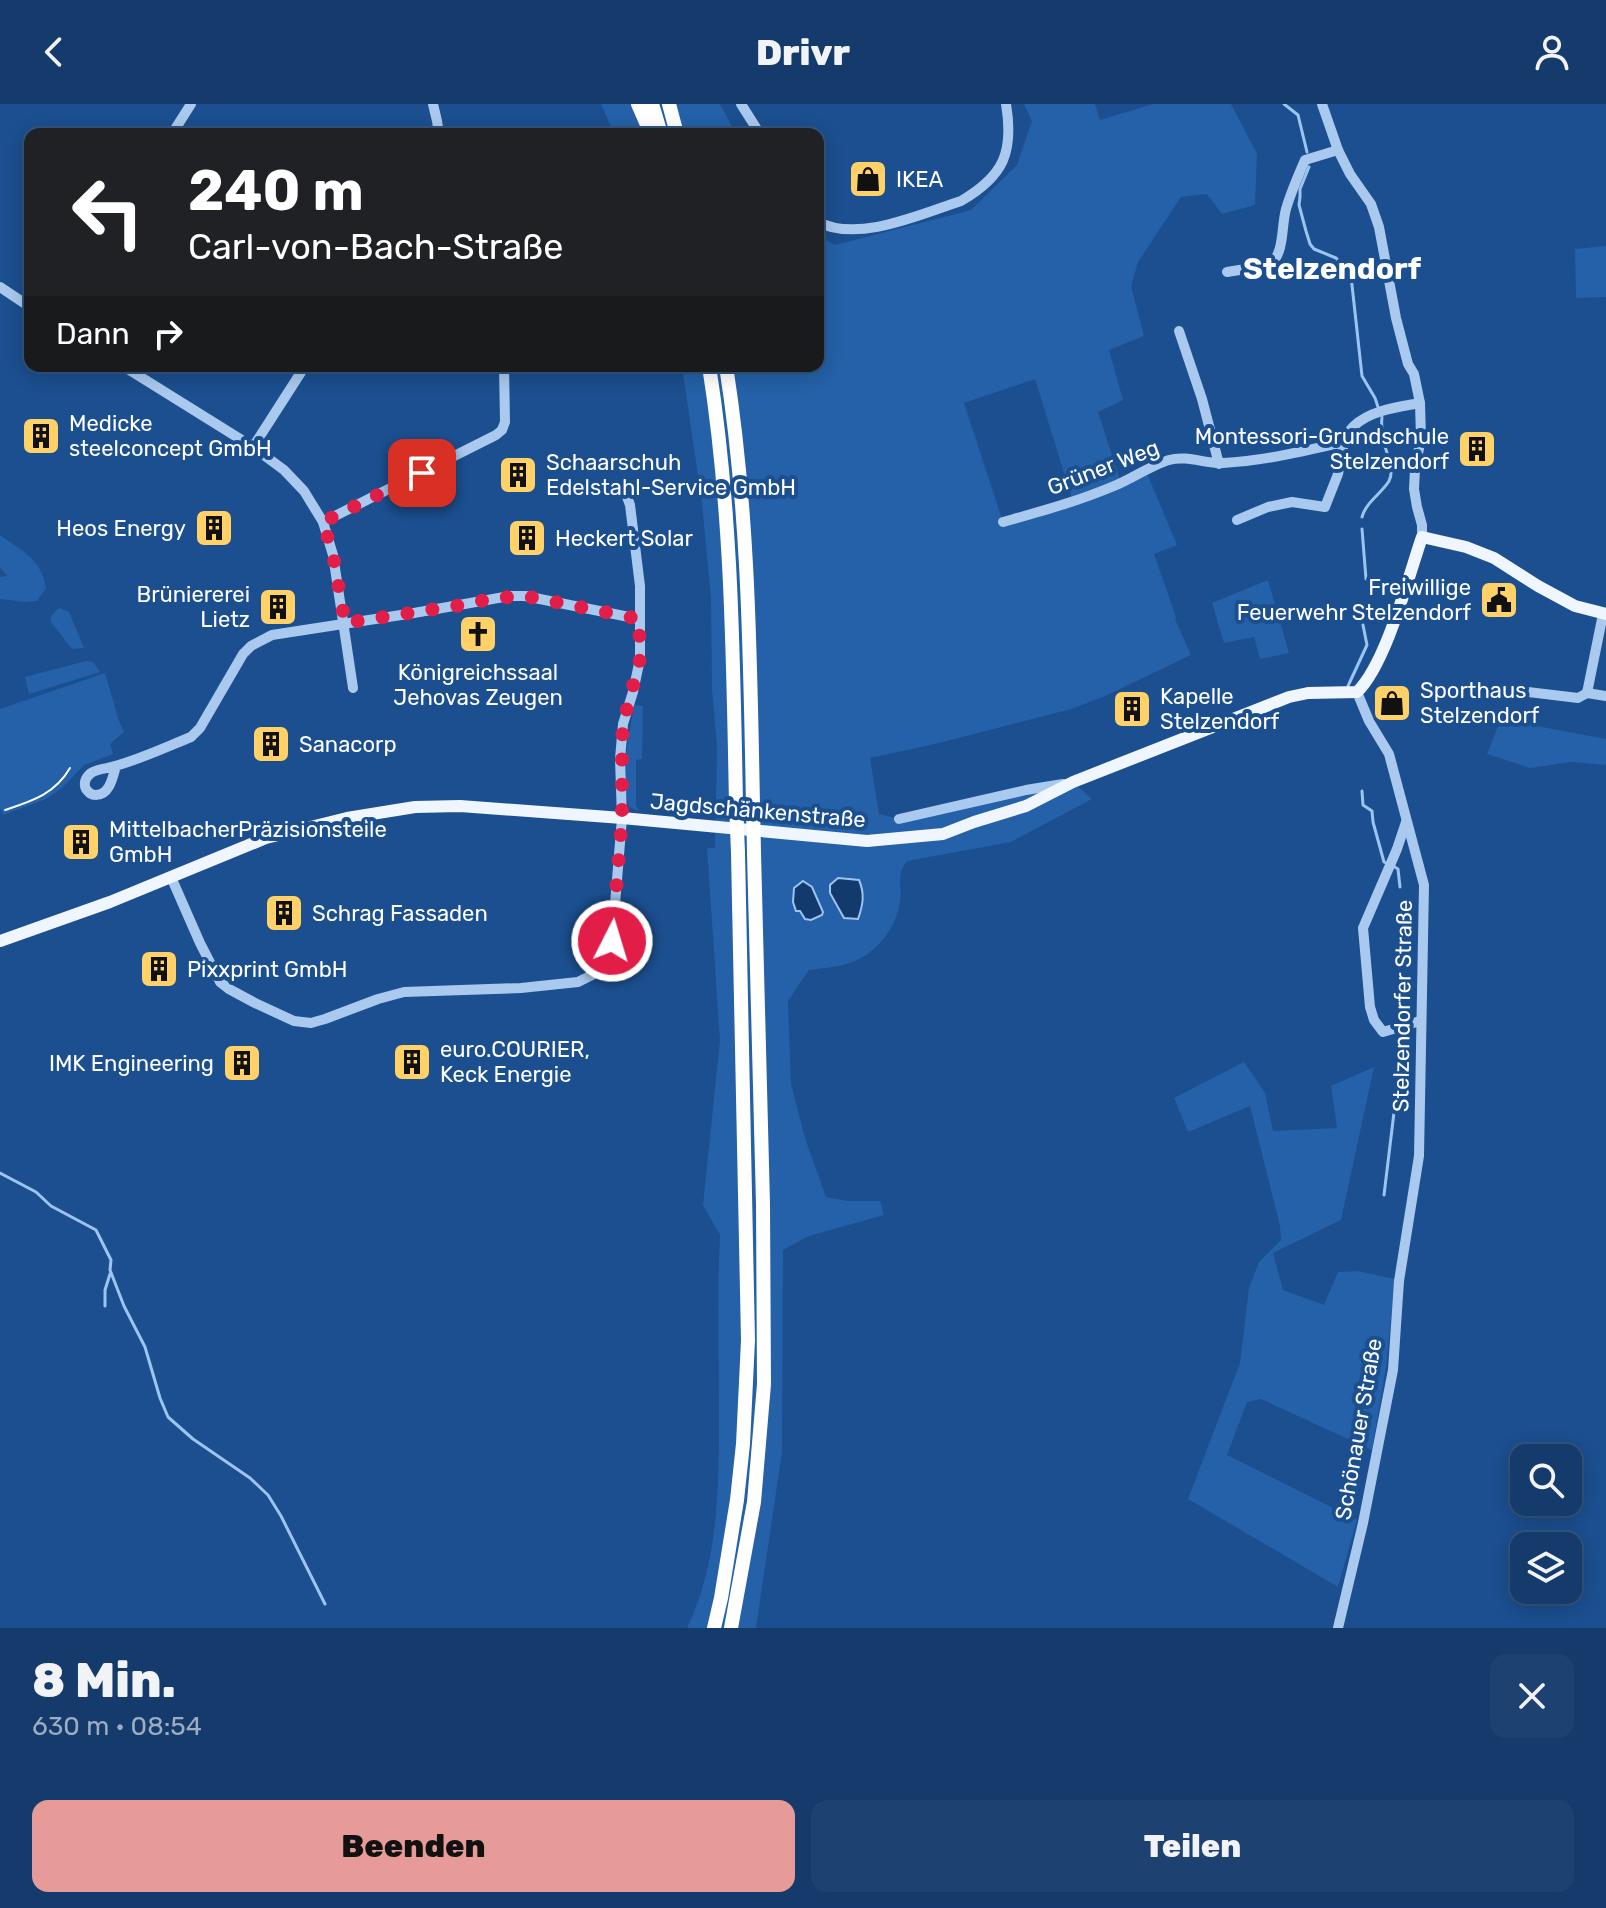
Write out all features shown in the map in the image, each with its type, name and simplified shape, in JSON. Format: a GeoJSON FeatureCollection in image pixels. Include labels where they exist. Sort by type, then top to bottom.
{"type":"FeatureCollection","features":[{"type":"Feature","properties":{"kind":"highway"},"geometry":{"type":"LineString","coordinates":[[638,104],[648,128]]}},
{"type":"Feature","properties":{"kind":"highway"},"geometry":{"type":"LineString","coordinates":[[652,104],[668,128]]}},
{"type":"Feature","properties":{"kind":"highway"},"geometry":{"type":"LineString","coordinates":[[669,104],[671,128]]}},
{"type":"Feature","properties":{"kind":"highway"},"geometry":{"type":"LineString","coordinates":[[672,128],[676,104]]}},
{"type":"Feature","properties":{"kind":"highway"},"geometry":{"type":"LineString","coordinates":[[710,372],[726,499],[733,655],[748,1340],[743,1444],[732,1538],[714,1628]]}},
{"type":"Feature","properties":{"kind":"highway"},"geometry":{"type":"LineString","coordinates":[[727,372],[743,517],[751,669],[765,1338],[761,1439],[754,1502],[731,1628]]}},
{"type":"Feature","properties":{"kind":"main road"},"geometry":{"type":"LineString","coordinates":[[1357,692],[1365,684],[1385,645],[1422,537],[1466,547],[1494,558],[1575,606],[1605,614]]}},
{"type":"Feature","properties":{"kind":"main road","name":"Jagdschänkenstraße"},"geometry":{"type":"LineString","coordinates":[[0,941],[67,918],[266,838],[369,813],[415,807],[460,806],[622,818],[867,841],[943,834],[1026,806],[1073,782],[1289,697],[1308,693],[1357,692]]}},
{"type":"Feature","properties":{"kind":"street"},"geometry":{"type":"LineString","coordinates":[[176,128],[191,104]]}},
{"type":"Feature","properties":{"kind":"street"},"geometry":{"type":"LineString","coordinates":[[433,104],[438,128]]}},
{"type":"Feature","properties":{"kind":"street"},"geometry":{"type":"LineString","coordinates":[[741,104],[756,128]]}},
{"type":"Feature","properties":{"kind":"street"},"geometry":{"type":"LineString","coordinates":[[824,224],[836,229],[869,229],[975,194],[1005,158],[1009,143],[1006,104]]}},
{"type":"Feature","properties":{"kind":"street"},"geometry":{"type":"LineString","coordinates":[[1322,104],[1338,150],[1371,204],[1379,227],[1396,318],[1408,364],[1414,374],[1420,403],[1421,438],[1414,489],[1422,537]]}},
{"type":"Feature","properties":{"kind":"street"},"geometry":{"type":"LineString","coordinates":[[1227,272],[1270,265],[1275,260],[1280,250],[1285,211],[1305,160],[1338,150]]}},
{"type":"Feature","properties":{"kind":"street"},"geometry":{"type":"LineString","coordinates":[[0,287],[24,303]]}},
{"type":"Feature","properties":{"kind":"street"},"geometry":{"type":"LineString","coordinates":[[1179,331],[1202,399],[1219,464]]}},
{"type":"Feature","properties":{"kind":"street"},"geometry":{"type":"LineString","coordinates":[[133,372],[253,447],[284,470],[304,491],[323,522],[333,555],[353,688]]}},
{"type":"Feature","properties":{"kind":"street"},"geometry":{"type":"LineString","coordinates":[[253,447],[301,372]]}},
{"type":"Feature","properties":{"kind":"street"},"geometry":{"type":"LineString","coordinates":[[323,522],[502,430],[505,422],[504,372]]}},
{"type":"Feature","properties":{"kind":"street"},"geometry":{"type":"LineString","coordinates":[[1237,520],[1268,507],[1292,502],[1325,507],[1338,474],[1344,442],[1352,427],[1365,418],[1392,408],[1420,403]]}},
{"type":"Feature","properties":{"kind":"street","name":"Grüner Weg"},"geometry":{"type":"LineString","coordinates":[[1003,522],[1073,503],[1170,460],[1219,464],[1293,454],[1344,442]]}},
{"type":"Feature","properties":{"kind":"street","name":"Jagdschänkenstraße"},"geometry":{"type":"LineString","coordinates":[[171,877],[220,982],[294,1021],[311,1023],[404,992],[521,988],[578,982],[592,975],[607,958],[612,941],[622,818],[620,759],[623,724],[640,659],[640,586],[630,505],[623,486]]}},
{"type":"Feature","properties":{"kind":"street"},"geometry":{"type":"LineString","coordinates":[[116,766],[191,737],[200,728],[243,654],[261,639],[279,633],[510,596],[525,596],[639,619]]}},
{"type":"Feature","properties":{"kind":"street"},"geometry":{"type":"LineString","coordinates":[[1587,693],[1605,614]]}},
{"type":"Feature","properties":{"kind":"street"},"geometry":{"type":"LineString","coordinates":[[1495,688],[1578,698],[1587,693],[1606,696]]}},
{"type":"Feature","properties":{"kind":"street","name":"Stelzendorfer Straße"},"geometry":{"type":"LineString","coordinates":[[1357,692],[1369,721],[1389,754],[1424,885],[1419,1156],[1413,1187]]}},
{"type":"Feature","properties":{"kind":"street","name":"Jagdschänkenstraße"},"geometry":{"type":"LineString","coordinates":[[899,819],[1073,782]]}},
{"type":"Feature","properties":{"kind":"street"},"geometry":{"type":"LineString","coordinates":[[1406,820],[1363,928],[1370,1007],[1374,1020],[1383,1032],[1420,1021]]}},
{"type":"Feature","properties":{"kind":"street","name":"Schönauer Straße"},"geometry":{"type":"LineString","coordinates":[[1338,1628],[1363,1523],[1393,1370],[1399,1281],[1413,1187]]}},
{"type":"Feature","properties":{"kind":"shaded area"},"geometry":{"type":"Polygon","coordinates":[[[601,104],[720,104],[733,128],[611,128],[601,104]]]}},
{"type":"Feature","properties":{"kind":"shaded area"},"geometry":{"type":"Polygon","coordinates":[[[1024,104],[1095,104],[1100,120],[1153,104],[1231,104],[1257,154],[1255,205],[1222,214],[1207,194],[1181,197],[1138,262],[1131,286],[1144,336],[1109,350],[1123,400],[1098,412],[1121,483],[1146,471],[1177,545],[1154,554],[1175,619],[1191,655],[1071,709],[870,758],[879,814],[899,819],[1073,782],[1092,799],[1011,842],[907,861],[900,877],[898,911],[880,943],[852,962],[809,970],[788,1001],[791,1084],[805,1138],[826,1197],[847,1201],[880,1201],[884,1215],[809,1236],[783,1250],[782,1452],[756,1628],[687,1628],[706,1577],[717,1495],[720,1235],[703,1205],[720,1040],[707,848],[715,848],[717,748],[712,689],[711,599],[702,503],[683,372],[824,372],[824,239],[835,245],[971,210],[1017,165],[1032,121],[1024,104]],[[1035,379],[964,403],[1003,522],[1073,502],[1035,379]]]}},
{"type":"Feature","properties":{"kind":"shaded area"},"geometry":{"type":"Polygon","coordinates":[[[1606,246],[1606,297],[1576,298],[1575,249],[1606,246]]]}},
{"type":"Feature","properties":{"kind":"shaded area"},"geometry":{"type":"Polygon","coordinates":[[[0,535],[30,557],[40,569],[46,588],[37,601],[0,599],[0,577],[7,576],[0,567],[0,535]]]}},
{"type":"Feature","properties":{"kind":"shaded area"},"geometry":{"type":"Polygon","coordinates":[[[1268,580],[1289,653],[1260,659],[1254,637],[1224,643],[1212,603],[1268,580]]]}},
{"type":"Feature","properties":{"kind":"shaded area"},"geometry":{"type":"Polygon","coordinates":[[[59,608],[69,612],[84,648],[72,649],[51,622],[51,616],[59,608]]]}},
{"type":"Feature","properties":{"kind":"shaded area"},"geometry":{"type":"Polygon","coordinates":[[[86,661],[93,662],[100,672],[29,694],[25,677],[86,661]]]}},
{"type":"Feature","properties":{"kind":"shaded area"},"geometry":{"type":"Polygon","coordinates":[[[105,673],[124,732],[110,744],[113,754],[84,765],[62,788],[46,799],[3,815],[0,808],[0,709],[105,673]]]}},
{"type":"Feature","properties":{"kind":"shaded area"},"geometry":{"type":"Polygon","coordinates":[[[635,705],[643,706],[642,759],[636,760],[636,805],[639,811],[629,807],[625,783],[635,705]]]}},
{"type":"Feature","properties":{"kind":"shaded area"},"geometry":{"type":"Polygon","coordinates":[[[1501,719],[1606,739],[1606,765],[1571,762],[1530,768],[1487,754],[1501,719]]]}},
{"type":"Feature","properties":{"kind":"shaded area"},"geometry":{"type":"Polygon","coordinates":[[[838,878],[859,880],[863,900],[858,919],[844,918],[830,893],[830,885],[838,878]]]}},
{"type":"Feature","properties":{"kind":"shaded area"},"geometry":{"type":"Polygon","coordinates":[[[803,881],[812,887],[823,912],[811,920],[796,911],[793,902],[794,888],[803,881]]]}},
{"type":"Feature","properties":{"kind":"shaded area"},"geometry":{"type":"Polygon","coordinates":[[[1244,1062],[1265,1093],[1273,1131],[1337,1128],[1331,1086],[1374,1067],[1341,1220],[1273,1253],[1283,1290],[1324,1305],[1338,1272],[1357,1271],[1395,1279],[1386,1367],[1372,1450],[1261,1399],[1247,1402],[1227,1455],[1357,1520],[1338,1587],[1188,1499],[1240,1363],[1249,1288],[1259,1262],[1281,1240],[1250,1106],[1188,1132],[1174,1098],[1244,1062]]]}},
{"type":"Feature","properties":{"kind":"waterway"},"geometry":{"type":"LineString","coordinates":[[1284,104],[1298,115],[1307,152]]}},
{"type":"Feature","properties":{"kind":"waterway"},"geometry":{"type":"LineString","coordinates":[[1309,167],[1300,189],[1299,205],[1306,231],[1314,249],[1336,258],[1351,276],[1362,376],[1378,407]]}},
{"type":"Feature","properties":{"kind":"waterway"},"geometry":{"type":"LineString","coordinates":[[1362,517],[1391,476],[1382,433],[1382,417]]}},
{"type":"Feature","properties":{"kind":"waterway"},"geometry":{"type":"LineString","coordinates":[[1362,529],[1366,579]]}},
{"type":"Feature","properties":{"kind":"waterway"},"geometry":{"type":"LineString","coordinates":[[1348,686],[1367,645],[1363,625]]}},
{"type":"Feature","properties":{"kind":"waterway"},"geometry":{"type":"LineString","coordinates":[[1362,791],[1363,805],[1372,811],[1386,863]]}},
{"type":"Feature","properties":{"kind":"waterway"},"geometry":{"type":"LineString","coordinates":[[1393,866],[1398,869],[1400,887]]}},
{"type":"Feature","properties":{"kind":"waterway"},"geometry":{"type":"LineString","coordinates":[[1384,1195],[1396,1096]]}},
{"type":"Feature","properties":{"kind":"waterway"},"geometry":{"type":"LineString","coordinates":[[0,1173],[96,1230],[111,1260],[110,1270],[124,1306],[145,1347],[168,1417],[268,1495],[325,1604]]}},
{"type":"Feature","properties":{"kind":"waterway"},"geometry":{"type":"LineString","coordinates":[[105,1306],[105,1290],[110,1274]]}},
{"type":"Feature","properties":{"kind":"tram line"},"geometry":{"type":"LineString","coordinates":[[5,810],[50,790],[70,768]]}},
{"type":"Feature","properties":{"kind":"place","name":"IKEA"},"geometry":{"type":"Point","coordinates":[868,179]}},
{"type":"Feature","properties":{"kind":"place","name":"Medicke steelconcept GmbH"},"geometry":{"type":"Point","coordinates":[41,436]}},
{"type":"Feature","properties":{"kind":"place","name":"Montessori-Grundschule Stelzendorf"},"geometry":{"type":"Point","coordinates":[1477,449]}},
{"type":"Feature","properties":{"kind":"place","name":"Schaarschuh Edelstahl-Service GmbH"},"geometry":{"type":"Point","coordinates":[518,475]}},
{"type":"Feature","properties":{"kind":"place","name":"Heos Energy"},"geometry":{"type":"Point","coordinates":[214,528]}},
{"type":"Feature","properties":{"kind":"place","name":"Heckert Solar"},"geometry":{"type":"Point","coordinates":[527,538]}},
{"type":"Feature","properties":{"kind":"place","name":"Freiwillige Feuerwehr Stelzendorf"},"geometry":{"type":"Point","coordinates":[1499,600]}},
{"type":"Feature","properties":{"kind":"place","name":"Brüniererei Lietz"},"geometry":{"type":"Point","coordinates":[278,607]}},
{"type":"Feature","properties":{"kind":"place","name":"Königreichssaal Jehovas Zeugen"},"geometry":{"type":"Point","coordinates":[478,634]}},
{"type":"Feature","properties":{"kind":"place","name":"Sporthaus Stelzendorf"},"geometry":{"type":"Point","coordinates":[1392,703]}},
{"type":"Feature","properties":{"kind":"place","name":"Kapelle Stelzendorf"},"geometry":{"type":"Point","coordinates":[1132,709]}},
{"type":"Feature","properties":{"kind":"place","name":"Sanacorp"},"geometry":{"type":"Point","coordinates":[271,744]}},
{"type":"Feature","properties":{"kind":"place","name":"MittelbacherPräzisionsteile GmbH"},"geometry":{"type":"Point","coordinates":[81,842]}},
{"type":"Feature","properties":{"kind":"place","name":"Schrag Fassaden"},"geometry":{"type":"Point","coordinates":[284,913]}},
{"type":"Feature","properties":{"kind":"place","name":"Pixxprint GmbH"},"geometry":{"type":"Point","coordinates":[159,969]}},
{"type":"Feature","properties":{"kind":"place","name":"euro.COURIER, Keck Energie"},"geometry":{"type":"Point","coordinates":[412,1062]}},
{"type":"Feature","properties":{"kind":"place","name":"IMK Engineering"},"geometry":{"type":"Point","coordinates":[242,1063]}},
{"type":"Feature","properties":{"kind":"district","name":"Stelzendorf"},"geometry":{"type":"Point","coordinates":[1332,269]}},
{"type":"Feature","properties":{"kind":"route"},"geometry":{"type":"LineString","coordinates":[[422,473],[323,522],[333,555],[345,623],[510,596],[525,596],[639,619],[640,659],[623,724],[620,759],[622,818],[612,941]]}}]}
